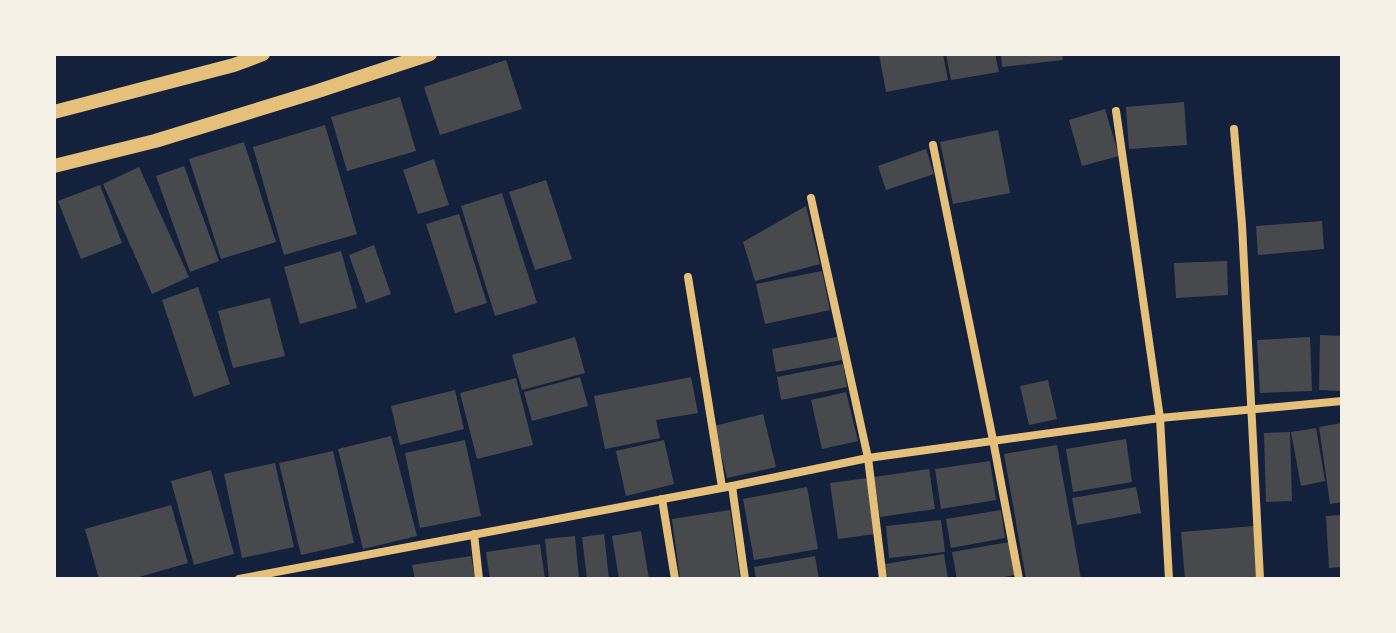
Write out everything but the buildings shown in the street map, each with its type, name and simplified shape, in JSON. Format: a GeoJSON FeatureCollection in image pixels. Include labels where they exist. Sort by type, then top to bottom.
{"type":"FeatureCollection","features":[{"type":"Feature","properties":{"kind":"street"},"geometry":{"type":"LineString","coordinates":[[54,112],[234,65],[263,54]]}},
{"type":"Feature","properties":{"kind":"street"},"geometry":{"type":"LineString","coordinates":[[54,166],[155,141],[430,54]]}},
{"type":"Feature","properties":{"kind":"street"},"geometry":{"type":"LineString","coordinates":[[1116,111],[1160,418],[1169,579]]}},
{"type":"Feature","properties":{"kind":"street"},"geometry":{"type":"LineString","coordinates":[[1234,129],[1253,410],[1260,579]]}},
{"type":"Feature","properties":{"kind":"street"},"geometry":{"type":"LineString","coordinates":[[933,145],[1019,579]]}},
{"type":"Feature","properties":{"kind":"street"},"geometry":{"type":"LineString","coordinates":[[811,198],[868,458],[883,579]]}},
{"type":"Feature","properties":{"kind":"street"},"geometry":{"type":"LineString","coordinates":[[688,277],[722,487]]}},
{"type":"Feature","properties":{"kind":"street"},"geometry":{"type":"LineString","coordinates":[[239,579],[868,458],[1160,418],[1342,401]]}},
{"type":"Feature","properties":{"kind":"street"},"geometry":{"type":"LineString","coordinates":[[732,486],[745,579]]}},
{"type":"Feature","properties":{"kind":"street"},"geometry":{"type":"LineString","coordinates":[[662,499],[675,579]]}},
{"type":"Feature","properties":{"kind":"street"},"geometry":{"type":"LineString","coordinates":[[474,534],[479,579]]}}]}
